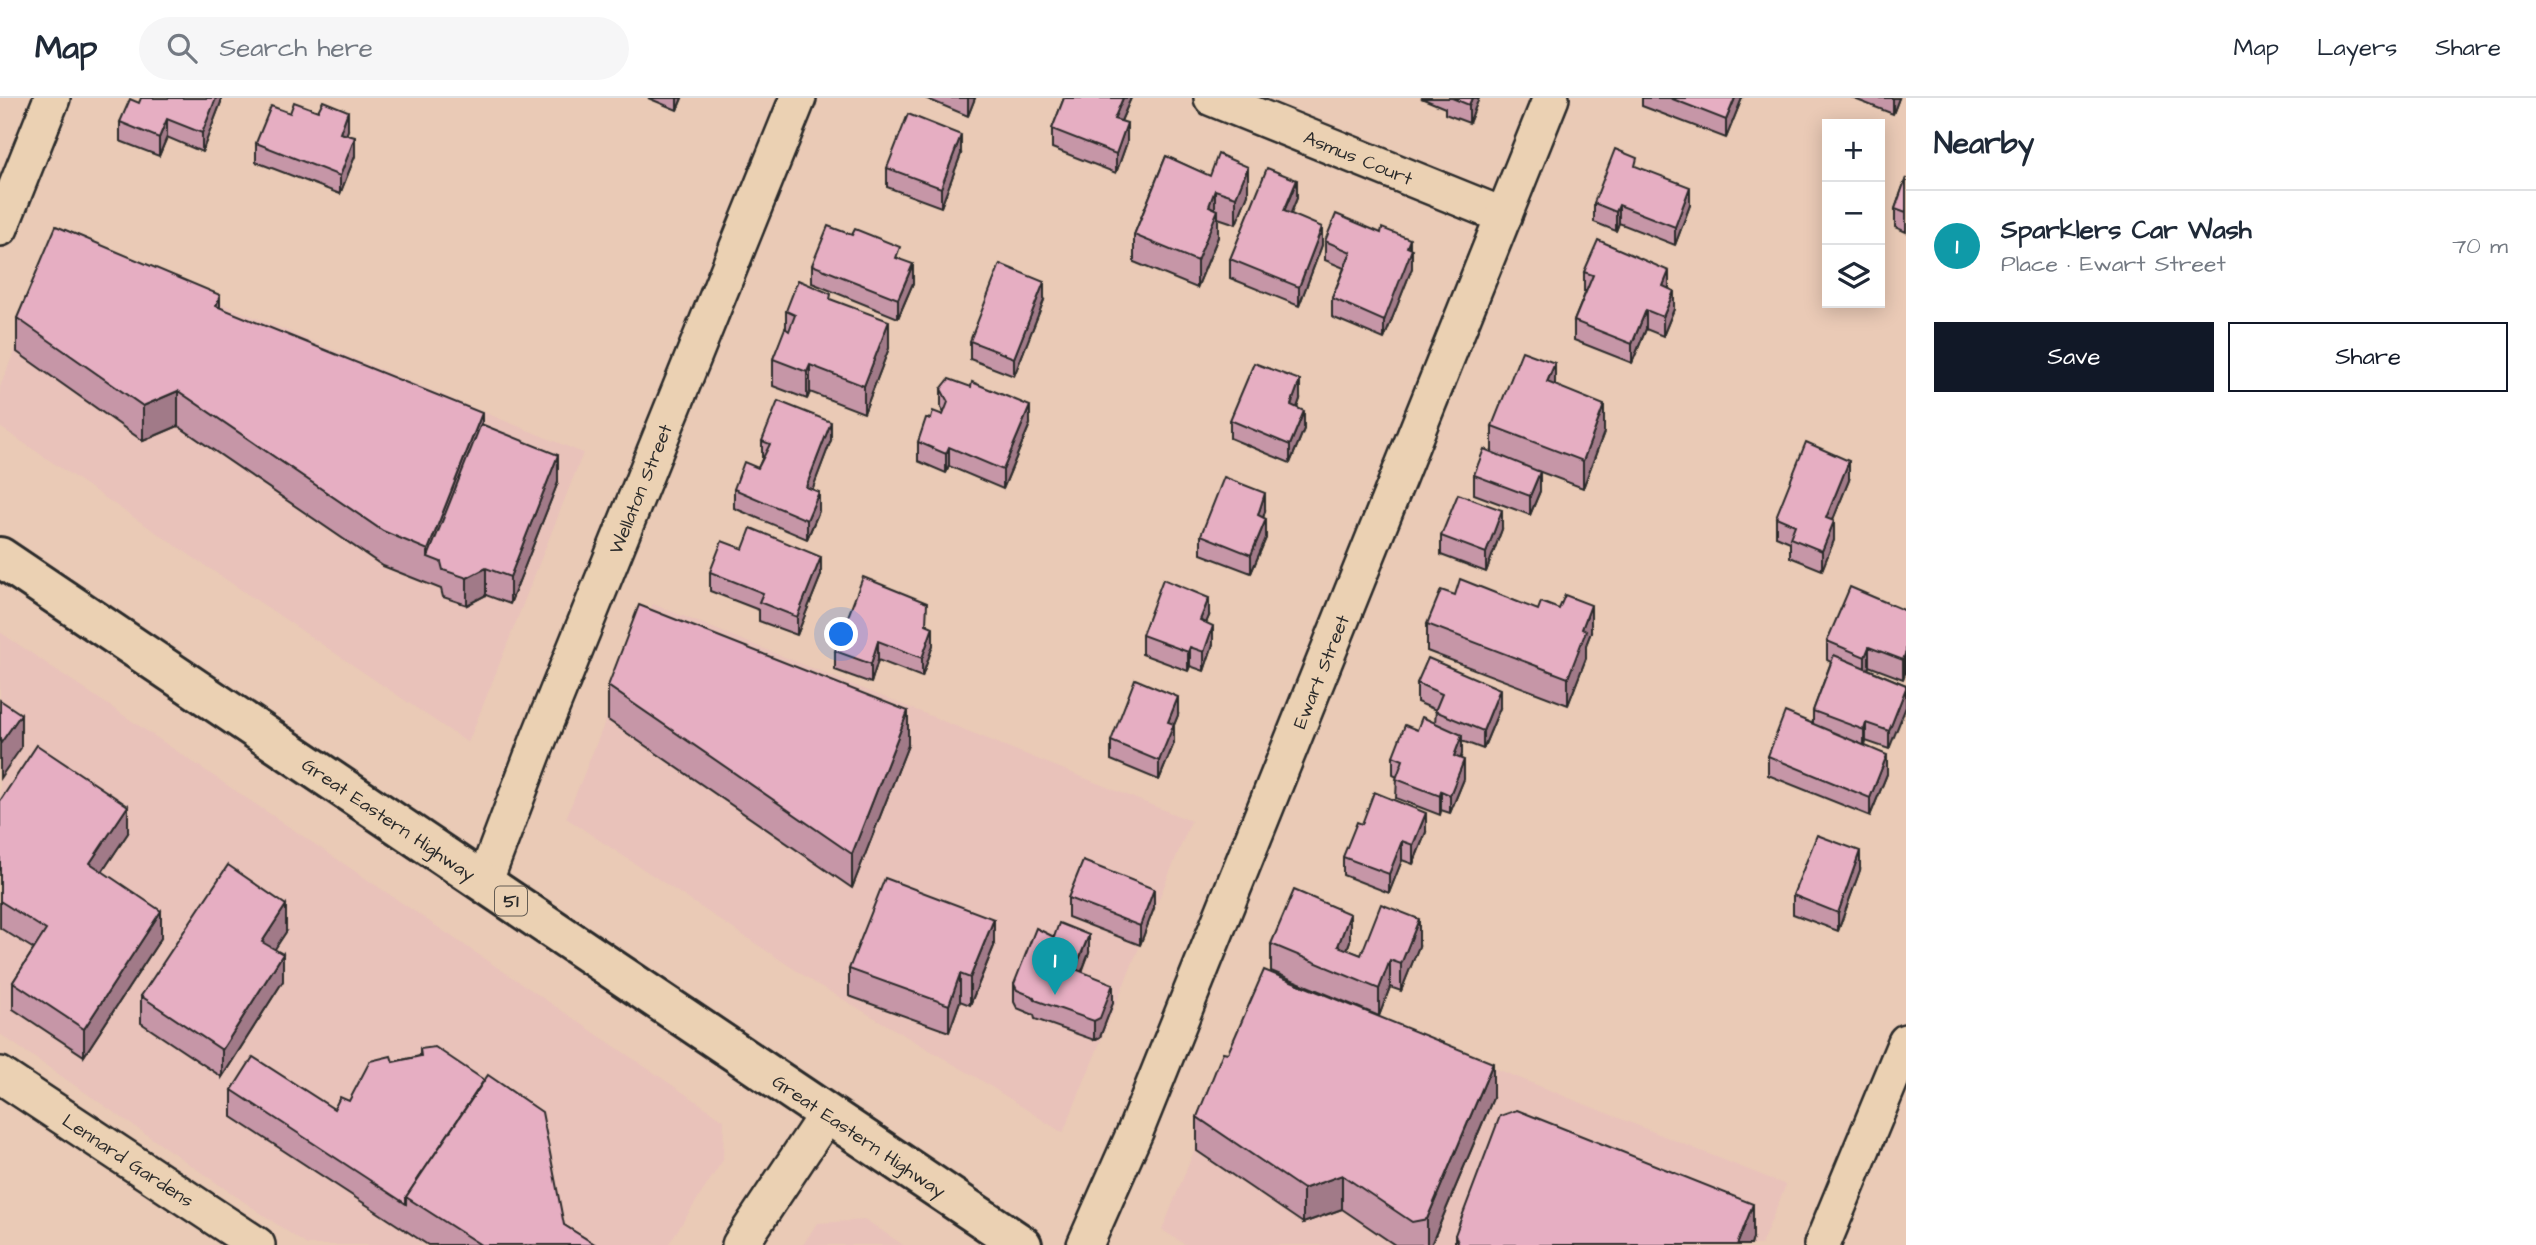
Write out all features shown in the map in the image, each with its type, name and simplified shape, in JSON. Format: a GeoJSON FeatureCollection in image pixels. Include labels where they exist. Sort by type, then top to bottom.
{"type":"FeatureCollection","features":[{"type":"Feature","properties":{"kind":"highway","name":"Great Eastern Highway"},"geometry":{"type":"LineString","coordinates":[[0,557],[1022,1245]]}},
{"type":"Feature","properties":{"kind":"street"},"geometry":{"type":"LineString","coordinates":[[0,228],[52,98]]}},
{"type":"Feature","properties":{"kind":"street","name":"Wellaton Street"},"geometry":{"type":"LineString","coordinates":[[484,883],[548,715],[798,98]]}},
{"type":"Feature","properties":{"kind":"street","name":"Asmus Court"},"geometry":{"type":"LineString","coordinates":[[1212,98],[1504,216]]}},
{"type":"Feature","properties":{"kind":"street","name":"Ewart Street"},"geometry":{"type":"LineString","coordinates":[[1085,1245],[1135,1132],[1552,98]]}},
{"type":"Feature","properties":{"kind":"street"},"geometry":{"type":"LineString","coordinates":[[1822,1245],[1906,1042]]}},
{"type":"Feature","properties":{"kind":"street","name":"Lennard Gardens"},"geometry":{"type":"LineString","coordinates":[[0,1075],[257,1245]]}},
{"type":"Feature","properties":{"kind":"street"},"geometry":{"type":"LineString","coordinates":[[740,1245],[827,1114]]}},
{"type":"Feature","properties":{"kind":"shaded area"},"geometry":{"type":"Polygon","coordinates":[[[60,237],[583,453],[468,743],[0,427],[0,387],[60,237]]]}},
{"type":"Feature","properties":{"kind":"shaded area"},"geometry":{"type":"Polygon","coordinates":[[[653,604],[1191,821],[1063,1133],[979,1079],[815,983],[566,818],[653,604]]]}},
{"type":"Feature","properties":{"kind":"shaded area"},"geometry":{"type":"Polygon","coordinates":[[[0,632],[724,1120],[723,1160],[668,1245],[307,1245],[0,1034],[0,632]]]}},
{"type":"Feature","properties":{"kind":"shaded area"},"geometry":{"type":"Polygon","coordinates":[[[1265,976],[1786,1185],[1761,1245],[1186,1245],[1162,1230],[1265,976]]]}},
{"type":"Feature","properties":{"kind":"shaded area"},"geometry":{"type":"Polygon","coordinates":[[[866,1220],[903,1245],[803,1245],[817,1223],[866,1220]]]}},
{"type":"Feature","properties":{"kind":"building"},"geometry":{"type":"Polygon","coordinates":[[[141,98],[216,98],[202,133],[167,119],[159,138],[120,122],[130,99],[139,103],[141,98]]]}},
{"type":"Feature","properties":{"kind":"building"},"geometry":{"type":"Polygon","coordinates":[[[1064,98],[1123,98],[1114,119],[1127,123],[1116,154],[1052,129],[1064,98]]]}},
{"type":"Feature","properties":{"kind":"building"},"geometry":{"type":"Polygon","coordinates":[[[1452,98],[1472,98],[1469,105],[1452,98]]]}},
{"type":"Feature","properties":{"kind":"building"},"geometry":{"type":"Polygon","coordinates":[[[1670,98],[1735,98],[1726,120],[1670,98]]]}},
{"type":"Feature","properties":{"kind":"building"},"geometry":{"type":"Polygon","coordinates":[[[323,101],[348,111],[340,133],[355,137],[340,176],[256,143],[271,106],[290,113],[294,102],[318,111],[323,101]]]}},
{"type":"Feature","properties":{"kind":"building"},"geometry":{"type":"Polygon","coordinates":[[[908,114],[961,135],[941,188],[887,168],[908,114]]]}},
{"type":"Feature","properties":{"kind":"building"},"geometry":{"type":"Polygon","coordinates":[[[1615,149],[1637,158],[1635,166],[1690,187],[1675,227],[1619,205],[1616,212],[1594,203],[1615,149]]]}},
{"type":"Feature","properties":{"kind":"building"},"geometry":{"type":"Polygon","coordinates":[[[1218,154],[1248,167],[1236,197],[1215,190],[1209,206],[1218,210],[1197,261],[1134,235],[1166,156],[1210,176],[1218,154]]]}},
{"type":"Feature","properties":{"kind":"building"},"geometry":{"type":"Polygon","coordinates":[[[1267,168],[1297,180],[1284,211],[1322,227],[1299,287],[1230,259],[1267,168]]]}},
{"type":"Feature","properties":{"kind":"building"},"geometry":{"type":"Polygon","coordinates":[[[1906,178],[1906,213],[1895,209],[1906,178]]]}},
{"type":"Feature","properties":{"kind":"building"},"geometry":{"type":"Polygon","coordinates":[[[1336,214],[1381,233],[1382,228],[1410,239],[1407,247],[1412,249],[1384,321],[1332,298],[1351,252],[1325,241],[1336,214]]]}},
{"type":"Feature","properties":{"kind":"building"},"geometry":{"type":"Polygon","coordinates":[[[56,226],[220,295],[216,306],[482,413],[428,550],[383,531],[178,391],[143,406],[17,318],[56,226]]]}},
{"type":"Feature","properties":{"kind":"building"},"geometry":{"type":"Polygon","coordinates":[[[828,226],[852,235],[855,229],[900,247],[896,258],[913,264],[898,299],[812,265],[828,226]]]}},
{"type":"Feature","properties":{"kind":"building"},"geometry":{"type":"Polygon","coordinates":[[[1598,240],[1669,271],[1663,286],[1674,291],[1663,317],[1646,310],[1632,344],[1574,321],[1593,275],[1584,272],[1598,240]]]}},
{"type":"Feature","properties":{"kind":"building"},"geometry":{"type":"Polygon","coordinates":[[[1000,264],[1044,282],[1014,358],[970,341],[1000,264]]]}},
{"type":"Feature","properties":{"kind":"building"},"geometry":{"type":"Polygon","coordinates":[[[798,280],[831,294],[830,299],[889,321],[864,386],[810,365],[807,372],[773,359],[785,328],[789,331],[795,315],[786,311],[798,280]]]}},
{"type":"Feature","properties":{"kind":"building"},"geometry":{"type":"Polygon","coordinates":[[[1522,351],[1555,363],[1547,382],[1604,405],[1583,461],[1492,426],[1522,351]]]}},
{"type":"Feature","properties":{"kind":"building"},"geometry":{"type":"Polygon","coordinates":[[[1254,363],[1300,380],[1291,405],[1304,411],[1290,445],[1230,420],[1254,363]]]}},
{"type":"Feature","properties":{"kind":"building"},"geometry":{"type":"Polygon","coordinates":[[[949,379],[971,387],[972,382],[1030,406],[1003,470],[949,447],[946,454],[918,442],[926,418],[931,419],[933,411],[943,415],[948,402],[941,389],[949,379]]]}},
{"type":"Feature","properties":{"kind":"building"},"geometry":{"type":"Polygon","coordinates":[[[778,401],[831,422],[806,487],[819,492],[807,520],[734,489],[744,462],[758,468],[770,444],[762,441],[778,401]]]}},
{"type":"Feature","properties":{"kind":"building"},"geometry":{"type":"Polygon","coordinates":[[[481,424],[558,455],[510,577],[486,568],[467,578],[443,570],[441,562],[428,557],[481,424]]]}},
{"type":"Feature","properties":{"kind":"building"},"geometry":{"type":"Polygon","coordinates":[[[1806,442],[1849,461],[1826,518],[1834,521],[1822,551],[1790,538],[1795,525],[1776,517],[1806,442]]]}},
{"type":"Feature","properties":{"kind":"building"},"geometry":{"type":"Polygon","coordinates":[[[1484,449],[1540,472],[1530,496],[1474,475],[1484,449]]]}},
{"type":"Feature","properties":{"kind":"building"},"geometry":{"type":"Polygon","coordinates":[[[1224,477],[1265,493],[1258,515],[1266,519],[1251,555],[1201,535],[1224,477]]]}},
{"type":"Feature","properties":{"kind":"building"},"geometry":{"type":"Polygon","coordinates":[[[1458,494],[1502,510],[1486,553],[1441,536],[1458,494]]]}},
{"type":"Feature","properties":{"kind":"building"},"geometry":{"type":"Polygon","coordinates":[[[751,528],[821,557],[797,617],[759,602],[763,593],[710,572],[722,541],[743,549],[751,528]]]}},
{"type":"Feature","properties":{"kind":"building"},"geometry":{"type":"Polygon","coordinates":[[[863,577],[927,603],[926,624],[933,627],[922,658],[878,641],[871,664],[835,651],[863,577]]]}},
{"type":"Feature","properties":{"kind":"building"},"geometry":{"type":"Polygon","coordinates":[[[1163,579],[1209,598],[1200,620],[1213,626],[1204,652],[1190,647],[1188,652],[1142,635],[1163,579]]]}},
{"type":"Feature","properties":{"kind":"building"},"geometry":{"type":"Polygon","coordinates":[[[1460,579],[1538,610],[1541,602],[1559,609],[1565,595],[1591,605],[1582,629],[1586,631],[1568,678],[1427,624],[1441,590],[1455,595],[1460,579]]]}},
{"type":"Feature","properties":{"kind":"building"},"geometry":{"type":"Polygon","coordinates":[[[1850,587],[1906,611],[1906,655],[1903,660],[1869,647],[1865,657],[1827,641],[1850,587]]]}},
{"type":"Feature","properties":{"kind":"building"},"geometry":{"type":"Polygon","coordinates":[[[639,605],[908,711],[852,854],[608,686],[639,605]]]}},
{"type":"Feature","properties":{"kind":"building"},"geometry":{"type":"Polygon","coordinates":[[[1834,655],[1906,685],[1889,731],[1866,723],[1864,730],[1813,711],[1834,655]]]}},
{"type":"Feature","properties":{"kind":"building"},"geometry":{"type":"Polygon","coordinates":[[[1428,658],[1500,689],[1483,731],[1435,711],[1442,694],[1417,683],[1428,658]]]}},
{"type":"Feature","properties":{"kind":"building"},"geometry":{"type":"Polygon","coordinates":[[[1135,679],[1178,697],[1168,722],[1174,724],[1159,761],[1111,741],[1135,679]]]}},
{"type":"Feature","properties":{"kind":"building"},"geometry":{"type":"Polygon","coordinates":[[[0,700],[21,714],[0,744],[0,700]]]}},
{"type":"Feature","properties":{"kind":"building"},"geometry":{"type":"Polygon","coordinates":[[[1785,712],[1887,755],[1870,798],[1768,756],[1785,712]]]}},
{"type":"Feature","properties":{"kind":"building"},"geometry":{"type":"Polygon","coordinates":[[[1422,717],[1462,735],[1454,756],[1464,760],[1450,795],[1441,791],[1440,796],[1396,779],[1403,760],[1393,756],[1405,725],[1417,730],[1422,717]]]}},
{"type":"Feature","properties":{"kind":"building"},"geometry":{"type":"Polygon","coordinates":[[[37,745],[128,806],[90,863],[161,911],[84,1029],[13,982],[46,930],[0,901],[0,801],[37,745]]]}},
{"type":"Feature","properties":{"kind":"building"},"geometry":{"type":"Polygon","coordinates":[[[1374,792],[1426,813],[1413,845],[1402,841],[1389,874],[1343,857],[1357,822],[1362,824],[1374,792]]]}},
{"type":"Feature","properties":{"kind":"building"},"geometry":{"type":"Polygon","coordinates":[[[1817,835],[1860,851],[1838,913],[1793,895],[1817,835]]]}},
{"type":"Feature","properties":{"kind":"building"},"geometry":{"type":"Polygon","coordinates":[[[1083,861],[1154,889],[1140,926],[1068,898],[1083,861]]]}},
{"type":"Feature","properties":{"kind":"building"},"geometry":{"type":"Polygon","coordinates":[[[228,865],[286,905],[262,942],[283,954],[222,1050],[141,996],[228,865]]]}},
{"type":"Feature","properties":{"kind":"building"},"geometry":{"type":"Polygon","coordinates":[[[885,878],[994,919],[970,978],[960,974],[949,1005],[849,969],[885,878]]]}},
{"type":"Feature","properties":{"kind":"building"},"geometry":{"type":"Polygon","coordinates":[[[1294,890],[1350,914],[1338,946],[1361,955],[1381,904],[1419,919],[1401,964],[1390,960],[1379,989],[1271,944],[1294,890]]]}},
{"type":"Feature","properties":{"kind":"building"},"geometry":{"type":"Polygon","coordinates":[[[1059,923],[1089,935],[1075,969],[1113,984],[1100,1018],[1094,1021],[1035,1000],[1034,997],[1017,990],[1014,984],[1036,928],[1054,937],[1059,923]]]}},
{"type":"Feature","properties":{"kind":"building"},"geometry":{"type":"Polygon","coordinates":[[[1264,970],[1493,1063],[1427,1219],[1412,1222],[1342,1175],[1303,1189],[1197,1117],[1223,1052],[1228,1053],[1264,970]]]}},
{"type":"Feature","properties":{"kind":"building"},"geometry":{"type":"Polygon","coordinates":[[[435,1047],[484,1080],[406,1197],[406,1204],[232,1090],[253,1057],[334,1109],[340,1097],[349,1101],[370,1061],[391,1056],[393,1062],[421,1056],[420,1049],[435,1047]]]}},
{"type":"Feature","properties":{"kind":"building"},"geometry":{"type":"Polygon","coordinates":[[[488,1075],[542,1112],[564,1225],[596,1245],[481,1245],[406,1197],[488,1075]]]}},
{"type":"Feature","properties":{"kind":"building"},"geometry":{"type":"Polygon","coordinates":[[[1517,1110],[1753,1204],[1737,1245],[1459,1245],[1455,1235],[1500,1116],[1517,1110]]]}},
{"type":"Feature","properties":{"kind":"place","name":"Sparklers Car Wash"},"geometry":{"type":"Point","coordinates":[1055,995]}}]}
